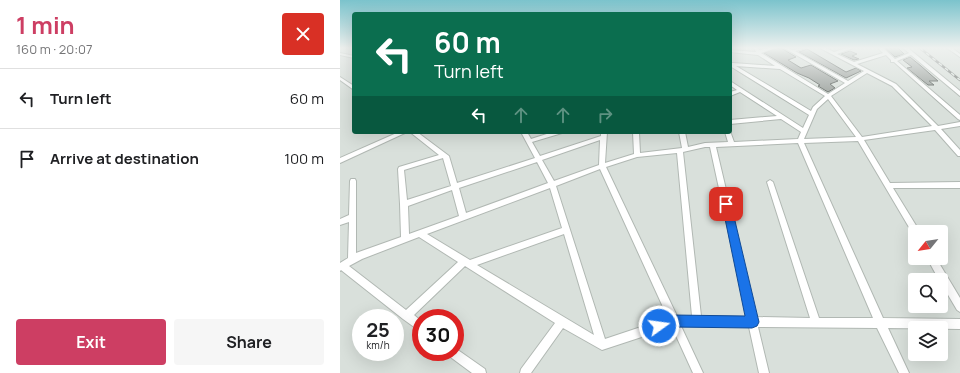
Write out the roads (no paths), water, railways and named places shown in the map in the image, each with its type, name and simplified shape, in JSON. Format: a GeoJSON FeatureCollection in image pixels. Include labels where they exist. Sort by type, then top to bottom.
{"type":"FeatureCollection","features":[{"type":"Feature","properties":{"kind":"street"},"geometry":{"type":"LineString","coordinates":[[732,65],[812,114]]}},
{"type":"Feature","properties":{"kind":"street"},"geometry":{"type":"LineString","coordinates":[[745,65],[782,69]]}},
{"type":"Feature","properties":{"kind":"street"},"geometry":{"type":"LineString","coordinates":[[777,65],[828,96],[860,138],[912,225]]}},
{"type":"Feature","properties":{"kind":"street"},"geometry":{"type":"LineString","coordinates":[[817,65],[848,83]]}},
{"type":"Feature","properties":{"kind":"street"},"geometry":{"type":"LineString","coordinates":[[856,65],[894,85],[936,127],[960,154]]}},
{"type":"Feature","properties":{"kind":"street"},"geometry":{"type":"LineString","coordinates":[[898,65],[960,118]]}},
{"type":"Feature","properties":{"kind":"street"},"geometry":{"type":"LineString","coordinates":[[925,65],[960,94]]}},
{"type":"Feature","properties":{"kind":"street"},"geometry":{"type":"LineString","coordinates":[[867,71],[828,96],[815,108],[800,141],[880,323],[904,373]]}},
{"type":"Feature","properties":{"kind":"street"},"geometry":{"type":"LineString","coordinates":[[340,78],[352,87]]}},
{"type":"Feature","properties":{"kind":"street"},"geometry":{"type":"LineString","coordinates":[[732,84],[804,131]]}},
{"type":"Feature","properties":{"kind":"street"},"geometry":{"type":"LineString","coordinates":[[732,93],[742,90]]}},
{"type":"Feature","properties":{"kind":"street"},"geometry":{"type":"LineString","coordinates":[[732,122],[783,117]]}},
{"type":"Feature","properties":{"kind":"street"},"geometry":{"type":"LineString","coordinates":[[412,320],[341,267],[359,256],[552,184],[637,155],[683,150],[714,144],[860,138],[960,124]]}},
{"type":"Feature","properties":{"kind":"street"},"geometry":{"type":"LineString","coordinates":[[340,161],[400,134]]}},
{"type":"Feature","properties":{"kind":"street"},"geometry":{"type":"LineString","coordinates":[[416,134],[447,158],[463,217]]}},
{"type":"Feature","properties":{"kind":"street"},"geometry":{"type":"LineString","coordinates":[[525,134],[552,184],[602,345]]}},
{"type":"Feature","properties":{"kind":"street"},"geometry":{"type":"LineString","coordinates":[[529,141],[553,134]]}},
{"type":"Feature","properties":{"kind":"street"},"geometry":{"type":"LineString","coordinates":[[404,204],[539,159],[603,134],[602,166],[698,373]]}},
{"type":"Feature","properties":{"kind":"street"},"geometry":{"type":"LineString","coordinates":[[636,134],[637,155]]}},
{"type":"Feature","properties":{"kind":"street"},"geometry":{"type":"LineString","coordinates":[[682,134],[697,322]]}},
{"type":"Feature","properties":{"kind":"street"},"geometry":{"type":"LineString","coordinates":[[729,134],[732,144]]}},
{"type":"Feature","properties":{"kind":"street"},"geometry":{"type":"LineString","coordinates":[[714,144],[764,373]]}},
{"type":"Feature","properties":{"kind":"street"},"geometry":{"type":"LineString","coordinates":[[405,239],[402,169],[443,156]]}},
{"type":"Feature","properties":{"kind":"street"},"geometry":{"type":"LineString","coordinates":[[352,260],[353,181]]}},
{"type":"Feature","properties":{"kind":"street"},"geometry":{"type":"LineString","coordinates":[[770,182],[816,322]]}},
{"type":"Feature","properties":{"kind":"street"},"geometry":{"type":"LineString","coordinates":[[888,186],[960,185]]}},
{"type":"Feature","properties":{"kind":"street"},"geometry":{"type":"LineString","coordinates":[[340,222],[353,217]]}},
{"type":"Feature","properties":{"kind":"street"},"geometry":{"type":"LineString","coordinates":[[406,316],[467,263],[566,230]]}},
{"type":"Feature","properties":{"kind":"street"},"geometry":{"type":"LineString","coordinates":[[419,234],[602,345],[674,321],[960,324]]}},
{"type":"Feature","properties":{"kind":"street"},"geometry":{"type":"LineString","coordinates":[[935,265],[960,307]]}},
{"type":"Feature","properties":{"kind":"street"},"geometry":{"type":"LineString","coordinates":[[525,373],[562,322]]}},
{"type":"Feature","properties":{"kind":"street"},"geometry":{"type":"LineString","coordinates":[[464,361],[478,372]]}},
{"type":"Feature","properties":{"kind":"railway"},"geometry":{"type":"LineString","coordinates":[[942,65],[960,80]]}}]}
